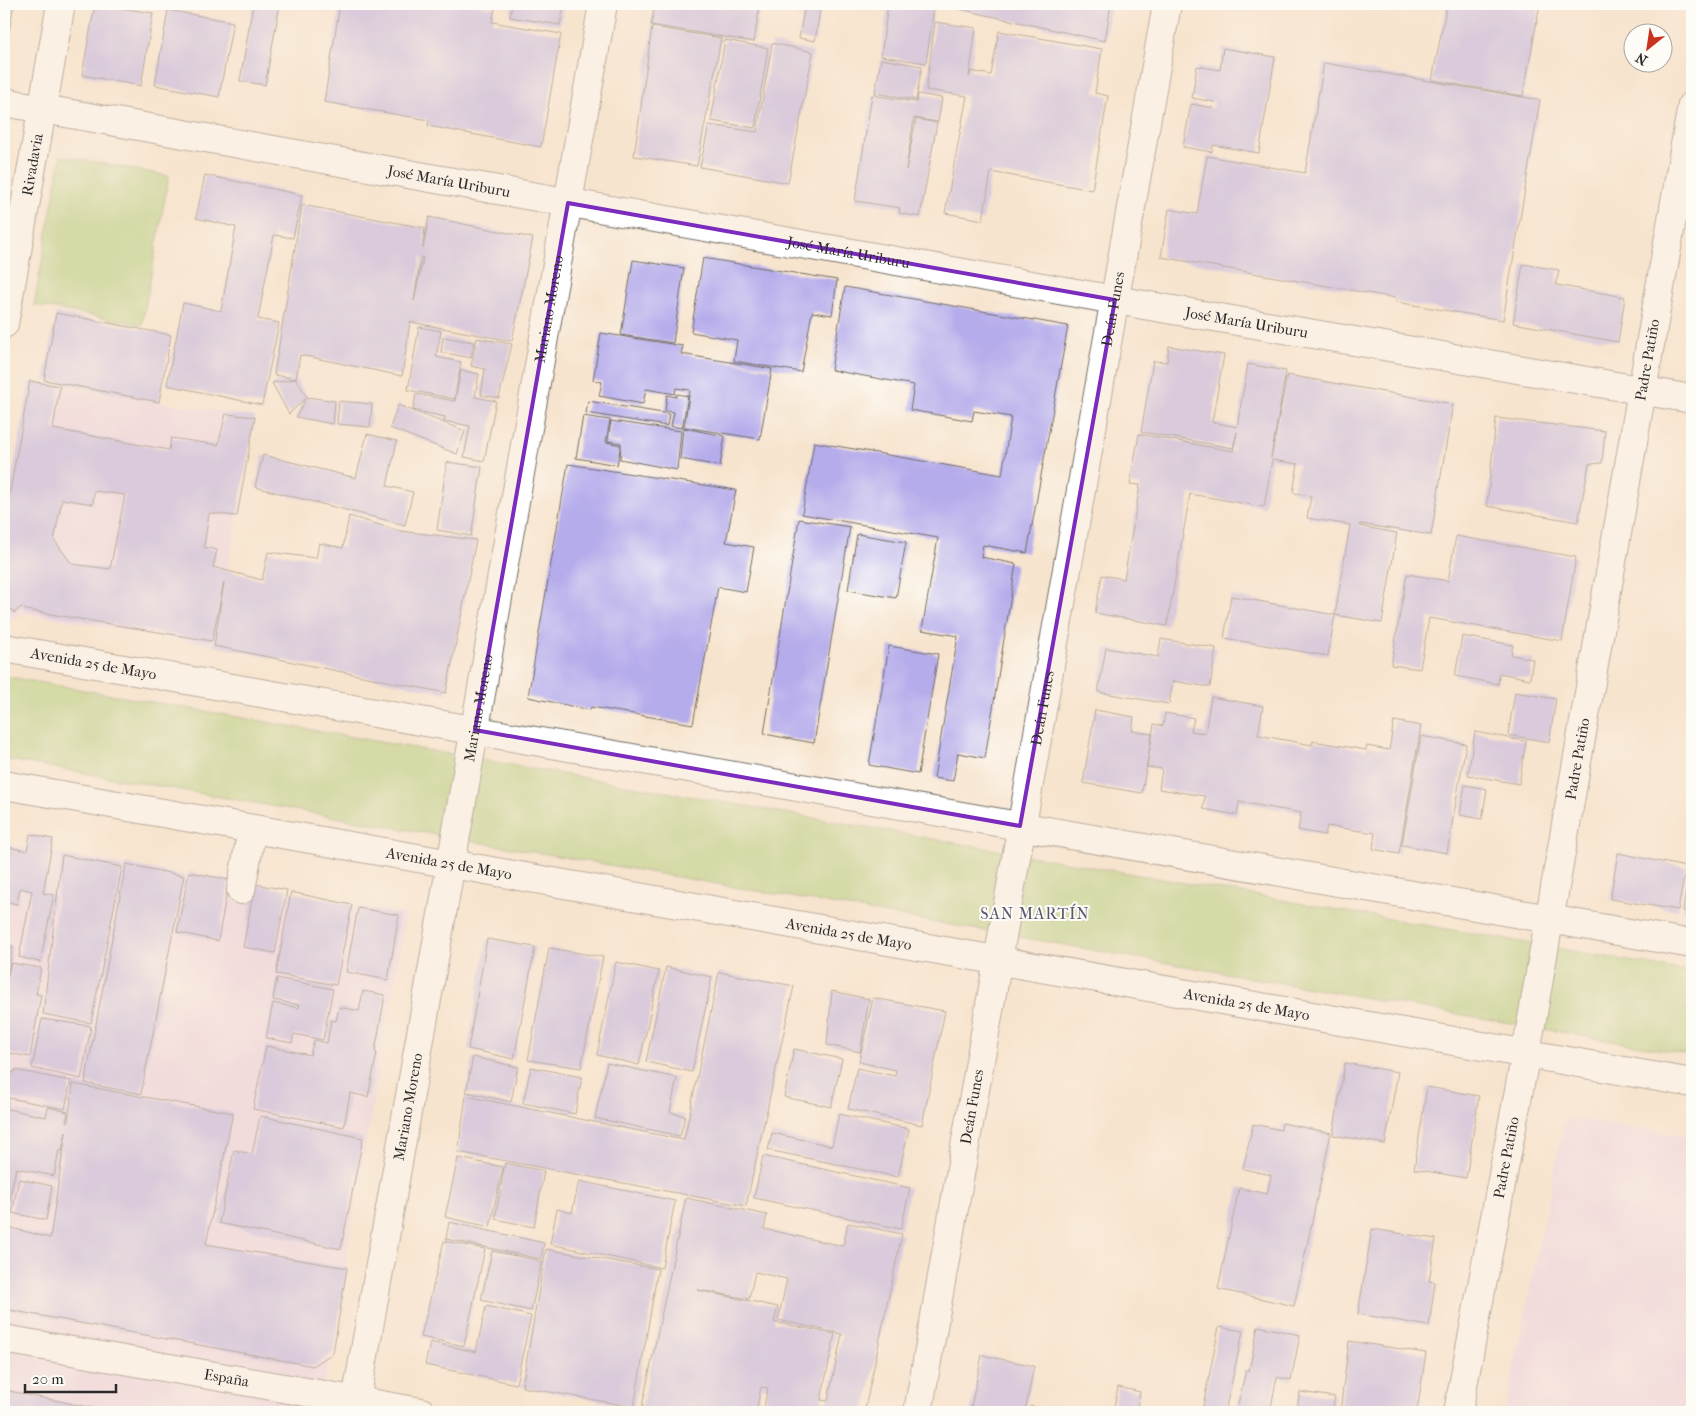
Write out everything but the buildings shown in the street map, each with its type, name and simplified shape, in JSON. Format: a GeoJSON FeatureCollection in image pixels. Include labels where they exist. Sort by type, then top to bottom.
{"type":"FeatureCollection","features":[{"type":"Feature","properties":{"kind":"street","name":"Rivadavia"},"geometry":{"type":"LineString","coordinates":[[4,324],[61,4]]}},
{"type":"Feature","properties":{"kind":"street","name":"Mariano Moreno"},"geometry":{"type":"LineString","coordinates":[[355,1406],[603,4]]}},
{"type":"Feature","properties":{"kind":"street","name":"Deán Funes"},"geometry":{"type":"LineString","coordinates":[[918,1412],[1020,826],[1167,4]]}},
{"type":"Feature","properties":{"kind":"street","name":"José María Uriburu"},"geometry":{"type":"LineString","coordinates":[[4,102],[1115,300],[1692,399]]}},
{"type":"Feature","properties":{"kind":"street","name":"Padre Patiño"},"geometry":{"type":"LineString","coordinates":[[1458,1412],[1526,1054],[1692,106]]}},
{"type":"Feature","properties":{"kind":"street","name":"Avenida 25 de Mayo"},"geometry":{"type":"LineString","coordinates":[[4,648],[1692,944]]}},
{"type":"Feature","properties":{"kind":"street","name":"Avenida 25 de Mayo"},"geometry":{"type":"LineString","coordinates":[[4,785],[1692,1083]]}},
{"type":"Feature","properties":{"kind":"street"},"geometry":{"type":"LineString","coordinates":[[241,890],[252,829]]}},
{"type":"Feature","properties":{"kind":"street","name":"España"},"geometry":{"type":"LineString","coordinates":[[4,1338],[355,1406],[421,1412]]}},
{"type":"Feature","properties":{"kind":"highlighted area"},"geometry":{"type":"Polygon","coordinates":[[[568,203],[1115,300],[1020,826],[475,730],[568,203]]]}},
{"type":"Feature","properties":{"kind":"shaded area"},"geometry":{"type":"Polygon","coordinates":[[[30,381],[255,417],[214,646],[23,613],[12,621],[4,611],[4,517],[30,381]]]}},
{"type":"Feature","properties":{"kind":"shaded area"},"geometry":{"type":"Polygon","coordinates":[[[4,844],[406,914],[319,1412],[4,1412],[4,844]]]}},
{"type":"Feature","properties":{"kind":"shaded area"},"geometry":{"type":"Polygon","coordinates":[[[1572,1118],[1692,1138],[1692,1412],[1505,1412],[1563,1126],[1572,1118]]]}},
{"type":"Feature","properties":{"kind":"green space"},"geometry":{"type":"Polygon","coordinates":[[[61,156],[169,176],[142,325],[34,305],[61,156]]]}},
{"type":"Feature","properties":{"kind":"green space"},"geometry":{"type":"Polygon","coordinates":[[[4,676],[1692,972],[1692,1055],[4,759],[4,676]]]}},
{"type":"Feature","properties":{"kind":"district","name":"SAN MARTÍN"},"geometry":{"type":"Point","coordinates":[1035,913]}}]}
